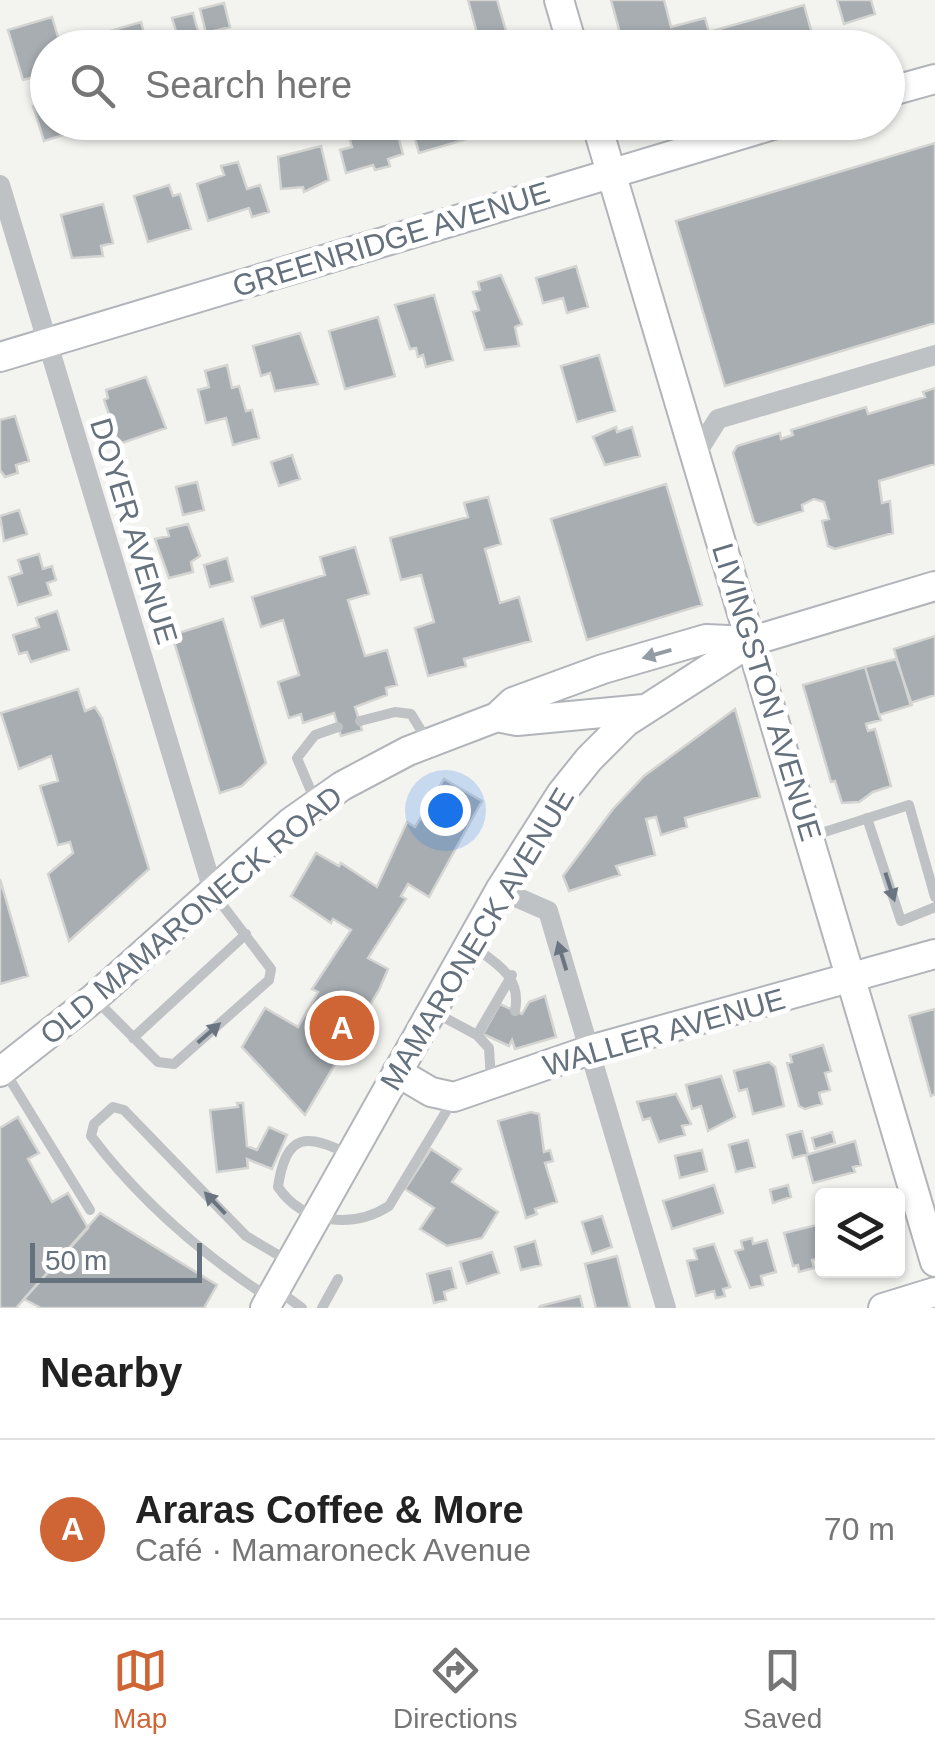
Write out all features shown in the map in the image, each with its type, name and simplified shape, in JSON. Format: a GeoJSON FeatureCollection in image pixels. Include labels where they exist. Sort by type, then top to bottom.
{"type":"FeatureCollection","features":[{"type":"Feature","properties":{"kind":"street"},"geometry":{"type":"LineString","coordinates":[[559,0],[568,30]]}},
{"type":"Feature","properties":{"kind":"street"},"geometry":{"type":"LineString","coordinates":[[905,87],[935,79]]}},
{"type":"Feature","properties":{"kind":"street","name":"LIVINGSTON AVENUE"},"geometry":{"type":"LineString","coordinates":[[601,140],[935,1262]]}},
{"type":"Feature","properties":{"kind":"street","name":"GREENRIDGE AVENUE"},"geometry":{"type":"LineString","coordinates":[[0,357],[721,140]]}},
{"type":"Feature","properties":{"kind":"street","name":"DOYER AVENUE"},"geometry":{"type":"LineString","coordinates":[[0,185],[214,894]]}},
{"type":"Feature","properties":{"kind":"street"},"geometry":{"type":"LineString","coordinates":[[696,454],[718,418],[935,355]]}},
{"type":"Feature","properties":{"kind":"street","name":"MAMARONECK AVENUE"},"geometry":{"type":"LineString","coordinates":[[270,1298],[500,890],[560,794],[589,759],[644,710],[752,642],[935,586]]}},
{"type":"Feature","properties":{"kind":"street","name":"OLD MAMARONECK ROAD"},"geometry":{"type":"LineString","coordinates":[[2,1070],[94,998],[316,804],[375,767],[497,718],[513,702],[603,669],[706,640],[752,642]]}},
{"type":"Feature","properties":{"kind":"street","name":"OLD MAMARONECK ROAD"},"geometry":{"type":"LineString","coordinates":[[497,718],[517,721],[644,710]]}},
{"type":"Feature","properties":{"kind":"street"},"geometry":{"type":"LineString","coordinates":[[500,890],[548,912],[666,1308]]}},
{"type":"Feature","properties":{"kind":"street","name":"WALLER AVENUE"},"geometry":{"type":"LineString","coordinates":[[454,1097],[590,1050],[935,954]]}},
{"type":"Feature","properties":{"kind":"street"},"geometry":{"type":"LineString","coordinates":[[397,1072],[431,1092],[454,1097]]}},
{"type":"Feature","properties":{"kind":"street"},"geometry":{"type":"LineString","coordinates":[[883,1308],[935,1292]]}},
{"type":"Feature","properties":{"kind":"lane"},"geometry":{"type":"LineString","coordinates":[[360,721],[395,712],[411,714],[420,722],[428,743]]}},
{"type":"Feature","properties":{"kind":"lane"},"geometry":{"type":"LineString","coordinates":[[316,804],[297,758],[315,735],[338,727]]}},
{"type":"Feature","properties":{"kind":"lane"},"geometry":{"type":"LineString","coordinates":[[810,836],[909,805],[935,897]]}},
{"type":"Feature","properties":{"kind":"lane"},"geometry":{"type":"LineString","coordinates":[[867,818],[901,922],[935,907]]}},
{"type":"Feature","properties":{"kind":"lane"},"geometry":{"type":"LineString","coordinates":[[94,998],[158,1062],[174,1064],[270,980],[271,969],[264,956],[214,894]]}},
{"type":"Feature","properties":{"kind":"lane"},"geometry":{"type":"LineString","coordinates":[[134,1038],[246,934]]}},
{"type":"Feature","properties":{"kind":"lane"},"geometry":{"type":"LineString","coordinates":[[469,944],[512,975],[518,998],[515,1011]]}},
{"type":"Feature","properties":{"kind":"lane"},"geometry":{"type":"LineString","coordinates":[[477,1035],[512,975]]}},
{"type":"Feature","properties":{"kind":"lane"},"geometry":{"type":"LineString","coordinates":[[431,1010],[494,1045],[491,1084]]}},
{"type":"Feature","properties":{"kind":"lane"},"geometry":{"type":"LineString","coordinates":[[2,1070],[90,1210]]}},
{"type":"Feature","properties":{"kind":"lane"},"geometry":{"type":"LineString","coordinates":[[351,1155],[316,1138],[302,1139],[290,1151],[278,1187],[288,1202],[315,1218],[357,1218],[390,1206],[454,1097]]}},
{"type":"Feature","properties":{"kind":"lane"},"geometry":{"type":"LineString","coordinates":[[291,1262],[246,1236],[124,1110],[112,1108],[94,1124],[91,1136],[106,1156],[192,1244],[270,1298],[302,1308]]}},
{"type":"Feature","properties":{"kind":"lane"},"geometry":{"type":"LineString","coordinates":[[322,1308],[338,1279]]}},
{"type":"Feature","properties":{"kind":"building"},"geometry":{"type":"Polygon","coordinates":[[[468,0],[497,0],[506,30],[476,30],[468,0]]]}},
{"type":"Feature","properties":{"kind":"building"},"geometry":{"type":"Polygon","coordinates":[[[611,0],[664,0],[671,27],[705,18],[708,30],[619,30],[611,0]]]}},
{"type":"Feature","properties":{"kind":"building"},"geometry":{"type":"Polygon","coordinates":[[[837,0],[871,0],[875,14],[844,24],[837,0]]]}},
{"type":"Feature","properties":{"kind":"building"},"geometry":{"type":"Polygon","coordinates":[[[224,3],[230,27],[205,30],[200,9],[224,3]]]}},
{"type":"Feature","properties":{"kind":"building"},"geometry":{"type":"Polygon","coordinates":[[[804,5],[811,30],[716,30],[804,5]]]}},
{"type":"Feature","properties":{"kind":"building"},"geometry":{"type":"Polygon","coordinates":[[[193,13],[198,30],[176,30],[172,18],[193,13]]]}},
{"type":"Feature","properties":{"kind":"building"},"geometry":{"type":"Polygon","coordinates":[[[52,17],[56,30],[30,30],[30,78],[23,80],[8,30],[52,17]]]}},
{"type":"Feature","properties":{"kind":"building"},"geometry":{"type":"Polygon","coordinates":[[[141,22],[143,30],[113,30],[141,22]]]}},
{"type":"Feature","properties":{"kind":"building"},"geometry":{"type":"Polygon","coordinates":[[[350,140],[399,140],[403,154],[388,159],[390,166],[375,170],[373,165],[346,173],[340,150],[352,147],[350,140]]]}},
{"type":"Feature","properties":{"kind":"building"},"geometry":{"type":"Polygon","coordinates":[[[415,140],[464,140],[419,153],[415,140]]]}},
{"type":"Feature","properties":{"kind":"building"},"geometry":{"type":"Polygon","coordinates":[[[935,143],[935,323],[725,386],[676,221],[935,143]]]}},
{"type":"Feature","properties":{"kind":"building"},"geometry":{"type":"Polygon","coordinates":[[[321,146],[329,180],[304,192],[303,187],[281,189],[278,157],[321,146]]]}},
{"type":"Feature","properties":{"kind":"building"},"geometry":{"type":"Polygon","coordinates":[[[238,162],[247,189],[260,185],[269,212],[252,217],[249,208],[208,221],[197,184],[224,175],[221,166],[238,162]]]}},
{"type":"Feature","properties":{"kind":"building"},"geometry":{"type":"Polygon","coordinates":[[[169,185],[173,196],[180,194],[191,229],[148,242],[134,196],[169,185]]]}},
{"type":"Feature","properties":{"kind":"building"},"geometry":{"type":"Polygon","coordinates":[[[103,204],[113,243],[101,246],[103,256],[72,258],[61,215],[103,204]]]}},
{"type":"Feature","properties":{"kind":"building"},"geometry":{"type":"Polygon","coordinates":[[[576,266],[588,307],[567,313],[563,298],[543,303],[536,278],[576,266]]]}},
{"type":"Feature","properties":{"kind":"building"},"geometry":{"type":"Polygon","coordinates":[[[501,275],[522,324],[515,327],[519,346],[485,350],[473,312],[479,310],[473,292],[480,290],[478,282],[501,275]]]}},
{"type":"Feature","properties":{"kind":"building"},"geometry":{"type":"Polygon","coordinates":[[[434,295],[453,360],[426,367],[423,355],[418,357],[416,348],[410,349],[395,305],[434,295]]]}},
{"type":"Feature","properties":{"kind":"building"},"geometry":{"type":"Polygon","coordinates":[[[378,317],[395,376],[345,389],[329,331],[378,317]]]}},
{"type":"Feature","properties":{"kind":"building"},"geometry":{"type":"Polygon","coordinates":[[[300,333],[318,384],[275,391],[270,373],[261,376],[253,346],[300,333]]]}},
{"type":"Feature","properties":{"kind":"building"},"geometry":{"type":"Polygon","coordinates":[[[599,355],[615,411],[577,422],[561,366],[599,355]]]}},
{"type":"Feature","properties":{"kind":"building"},"geometry":{"type":"Polygon","coordinates":[[[227,365],[232,388],[239,386],[246,411],[252,410],[259,438],[233,445],[226,418],[206,423],[198,390],[209,387],[205,371],[227,365]]]}},
{"type":"Feature","properties":{"kind":"building"},"geometry":{"type":"Polygon","coordinates":[[[146,377],[166,428],[119,444],[104,400],[108,398],[106,390],[146,377]]]}},
{"type":"Feature","properties":{"kind":"building"},"geometry":{"type":"Polygon","coordinates":[[[935,388],[935,464],[879,481],[882,503],[890,501],[893,533],[835,549],[828,546],[822,521],[829,519],[824,502],[814,499],[802,505],[803,511],[758,525],[754,522],[733,453],[737,446],[780,433],[781,439],[793,435],[791,430],[866,407],[868,414],[925,397],[923,392],[935,388]]]}},
{"type":"Feature","properties":{"kind":"building"},"geometry":{"type":"Polygon","coordinates":[[[15,416],[29,461],[16,465],[18,473],[5,477],[0,470],[0,420],[15,416]]]}},
{"type":"Feature","properties":{"kind":"building"},"geometry":{"type":"Polygon","coordinates":[[[616,427],[617,432],[632,427],[640,456],[605,465],[593,437],[616,427]]]}},
{"type":"Feature","properties":{"kind":"building"},"geometry":{"type":"Polygon","coordinates":[[[292,455],[300,479],[279,486],[271,462],[292,455]]]}},
{"type":"Feature","properties":{"kind":"building"},"geometry":{"type":"Polygon","coordinates":[[[197,482],[204,510],[183,515],[176,487],[197,482]]]}},
{"type":"Feature","properties":{"kind":"building"},"geometry":{"type":"Polygon","coordinates":[[[666,484],[702,605],[587,640],[551,519],[666,484]]]}},
{"type":"Feature","properties":{"kind":"building"},"geometry":{"type":"Polygon","coordinates":[[[488,497],[501,544],[485,549],[500,603],[519,597],[531,641],[464,659],[466,666],[428,676],[415,628],[434,622],[421,575],[401,580],[390,538],[468,517],[464,503],[488,497]]]}},
{"type":"Feature","properties":{"kind":"building"},"geometry":{"type":"Polygon","coordinates":[[[19,510],[27,534],[4,541],[0,516],[19,510]]]}},
{"type":"Feature","properties":{"kind":"building"},"geometry":{"type":"Polygon","coordinates":[[[188,524],[200,556],[191,562],[193,572],[169,578],[155,539],[169,536],[167,529],[188,524]]]}},
{"type":"Feature","properties":{"kind":"building"},"geometry":{"type":"Polygon","coordinates":[[[355,547],[369,594],[348,600],[365,656],[387,650],[397,685],[386,688],[387,695],[355,707],[362,730],[341,736],[334,713],[303,723],[301,714],[289,718],[278,682],[299,675],[283,620],[261,627],[252,597],[325,575],[320,557],[355,547]]]}},
{"type":"Feature","properties":{"kind":"building"},"geometry":{"type":"Polygon","coordinates":[[[39,554],[43,569],[52,566],[56,580],[47,583],[51,595],[18,605],[9,577],[22,573],[18,560],[39,554]]]}},
{"type":"Feature","properties":{"kind":"building"},"geometry":{"type":"Polygon","coordinates":[[[227,558],[233,581],[210,587],[204,565],[227,558]]]}},
{"type":"Feature","properties":{"kind":"building"},"geometry":{"type":"Polygon","coordinates":[[[57,611],[69,650],[31,662],[27,652],[19,654],[13,635],[39,627],[36,618],[57,611]]]}},
{"type":"Feature","properties":{"kind":"building"},"geometry":{"type":"Polygon","coordinates":[[[223,619],[266,763],[242,786],[220,793],[172,635],[223,619]]]}},
{"type":"Feature","properties":{"kind":"building"},"geometry":{"type":"Polygon","coordinates":[[[935,636],[935,695],[910,703],[894,649],[935,636]]]}},
{"type":"Feature","properties":{"kind":"building"},"geometry":{"type":"Polygon","coordinates":[[[896,659],[912,705],[879,715],[865,667],[896,659]]]}},
{"type":"Feature","properties":{"kind":"building"},"geometry":{"type":"Polygon","coordinates":[[[865,667],[881,720],[866,724],[868,731],[875,729],[891,786],[859,802],[842,803],[835,781],[831,782],[803,685],[865,667]]]}},
{"type":"Feature","properties":{"kind":"building"},"geometry":{"type":"Polygon","coordinates":[[[78,689],[85,711],[95,707],[102,718],[149,869],[69,941],[48,874],[73,853],[70,842],[58,845],[40,786],[58,781],[51,756],[19,769],[1,713],[78,689]]]}},
{"type":"Feature","properties":{"kind":"building"},"geometry":{"type":"Polygon","coordinates":[[[735,709],[760,797],[685,818],[687,827],[661,835],[656,817],[646,819],[655,855],[616,866],[620,875],[569,891],[563,876],[613,809],[644,776],[735,709]]]}},
{"type":"Feature","properties":{"kind":"building"},"geometry":{"type":"Polygon","coordinates":[[[444,779],[482,801],[429,897],[408,884],[401,896],[406,899],[368,958],[388,969],[379,990],[305,1115],[242,1047],[265,1008],[298,1027],[318,992],[312,989],[351,930],[333,919],[331,923],[291,896],[316,853],[339,866],[341,863],[377,887],[407,822],[415,827],[444,779]]]}},
{"type":"Feature","properties":{"kind":"building"},"geometry":{"type":"Polygon","coordinates":[[[0,879],[28,976],[0,984],[0,879]]]}},
{"type":"Feature","properties":{"kind":"building"},"geometry":{"type":"Polygon","coordinates":[[[545,996],[556,1037],[515,1049],[512,1040],[509,1046],[483,1034],[500,1004],[522,1014],[529,1002],[545,996]]]}},
{"type":"Feature","properties":{"kind":"building"},"geometry":{"type":"Polygon","coordinates":[[[935,1009],[935,1094],[931,1096],[909,1016],[935,1009]]]}},
{"type":"Feature","properties":{"kind":"building"},"geometry":{"type":"Polygon","coordinates":[[[823,1045],[831,1071],[825,1073],[830,1090],[819,1093],[822,1104],[805,1109],[799,1106],[787,1063],[792,1062],[790,1055],[823,1045]]]}},
{"type":"Feature","properties":{"kind":"building"},"geometry":{"type":"Polygon","coordinates":[[[769,1062],[775,1067],[784,1106],[753,1114],[747,1089],[739,1091],[734,1071],[769,1062]]]}},
{"type":"Feature","properties":{"kind":"building"},"geometry":{"type":"Polygon","coordinates":[[[721,1076],[735,1117],[708,1131],[701,1106],[692,1109],[686,1085],[721,1076]]]}},
{"type":"Feature","properties":{"kind":"building"},"geometry":{"type":"Polygon","coordinates":[[[676,1094],[691,1124],[682,1126],[685,1135],[659,1142],[650,1118],[643,1120],[637,1102],[676,1094]]]}},
{"type":"Feature","properties":{"kind":"building"},"geometry":{"type":"Polygon","coordinates":[[[237,1103],[243,1103],[247,1146],[257,1150],[269,1127],[287,1135],[272,1169],[247,1159],[248,1168],[217,1172],[210,1110],[238,1107],[237,1103]]]}},
{"type":"Feature","properties":{"kind":"building"},"geometry":{"type":"Polygon","coordinates":[[[531,1112],[539,1114],[544,1152],[550,1150],[553,1161],[545,1163],[557,1202],[535,1209],[537,1214],[526,1218],[498,1121],[531,1112]]]}},
{"type":"Feature","properties":{"kind":"building"},"geometry":{"type":"Polygon","coordinates":[[[18,1117],[39,1153],[28,1159],[52,1202],[68,1193],[88,1228],[16,1308],[0,1308],[0,1128],[18,1117]]]}},
{"type":"Feature","properties":{"kind":"building"},"geometry":{"type":"Polygon","coordinates":[[[802,1131],[808,1154],[793,1158],[787,1135],[802,1131]]]}},
{"type":"Feature","properties":{"kind":"building"},"geometry":{"type":"Polygon","coordinates":[[[832,1132],[835,1143],[815,1149],[812,1138],[832,1132]]]}},
{"type":"Feature","properties":{"kind":"building"},"geometry":{"type":"Polygon","coordinates":[[[748,1140],[755,1167],[736,1172],[729,1145],[748,1140]]]}},
{"type":"Feature","properties":{"kind":"building"},"geometry":{"type":"Polygon","coordinates":[[[855,1141],[861,1165],[853,1167],[855,1172],[813,1183],[806,1155],[855,1141]]]}},
{"type":"Feature","properties":{"kind":"building"},"geometry":{"type":"Polygon","coordinates":[[[431,1149],[461,1169],[452,1182],[498,1212],[482,1238],[447,1246],[420,1229],[434,1208],[405,1189],[431,1149]]]}},
{"type":"Feature","properties":{"kind":"building"},"geometry":{"type":"Polygon","coordinates":[[[702,1150],[707,1171],[680,1178],[675,1156],[702,1150]]]}},
{"type":"Feature","properties":{"kind":"building"},"geometry":{"type":"Polygon","coordinates":[[[714,1185],[723,1213],[672,1229],[663,1201],[714,1185]]]}},
{"type":"Feature","properties":{"kind":"building"},"geometry":{"type":"Polygon","coordinates":[[[788,1185],[791,1197],[773,1203],[770,1190],[788,1185]]]}},
{"type":"Feature","properties":{"kind":"building"},"geometry":{"type":"Polygon","coordinates":[[[100,1213],[217,1285],[204,1308],[41,1308],[24,1299],[100,1213]]]}},
{"type":"Feature","properties":{"kind":"building"},"geometry":{"type":"Polygon","coordinates":[[[602,1216],[612,1247],[592,1254],[582,1222],[602,1216]]]}},
{"type":"Feature","properties":{"kind":"building"},"geometry":{"type":"Polygon","coordinates":[[[815,1225],[814,1268],[799,1272],[798,1265],[793,1266],[784,1233],[815,1225]]]}},
{"type":"Feature","properties":{"kind":"building"},"geometry":{"type":"Polygon","coordinates":[[[752,1238],[753,1244],[767,1240],[776,1272],[761,1276],[763,1285],[750,1288],[735,1251],[743,1249],[741,1241],[752,1238]]]}},
{"type":"Feature","properties":{"kind":"building"},"geometry":{"type":"Polygon","coordinates":[[[535,1241],[541,1265],[521,1270],[515,1247],[535,1241]]]}},
{"type":"Feature","properties":{"kind":"building"},"geometry":{"type":"Polygon","coordinates":[[[714,1244],[730,1287],[723,1289],[725,1296],[716,1298],[714,1291],[696,1296],[687,1261],[697,1259],[694,1249],[714,1244]]]}},
{"type":"Feature","properties":{"kind":"building"},"geometry":{"type":"Polygon","coordinates":[[[492,1252],[499,1273],[467,1284],[460,1262],[492,1252]]]}},
{"type":"Feature","properties":{"kind":"building"},"geometry":{"type":"Polygon","coordinates":[[[617,1256],[630,1308],[596,1308],[585,1264],[617,1256]]]}},
{"type":"Feature","properties":{"kind":"building"},"geometry":{"type":"Polygon","coordinates":[[[451,1268],[456,1288],[444,1292],[446,1300],[434,1303],[427,1274],[451,1268]]]}},
{"type":"Feature","properties":{"kind":"building"},"geometry":{"type":"Polygon","coordinates":[[[580,1296],[583,1308],[539,1308],[540,1306],[580,1296]]]}},
{"type":"Feature","properties":{"kind":"place","name":"Araras Coffee & More"},"geometry":{"type":"Point","coordinates":[342,1028]}}]}
